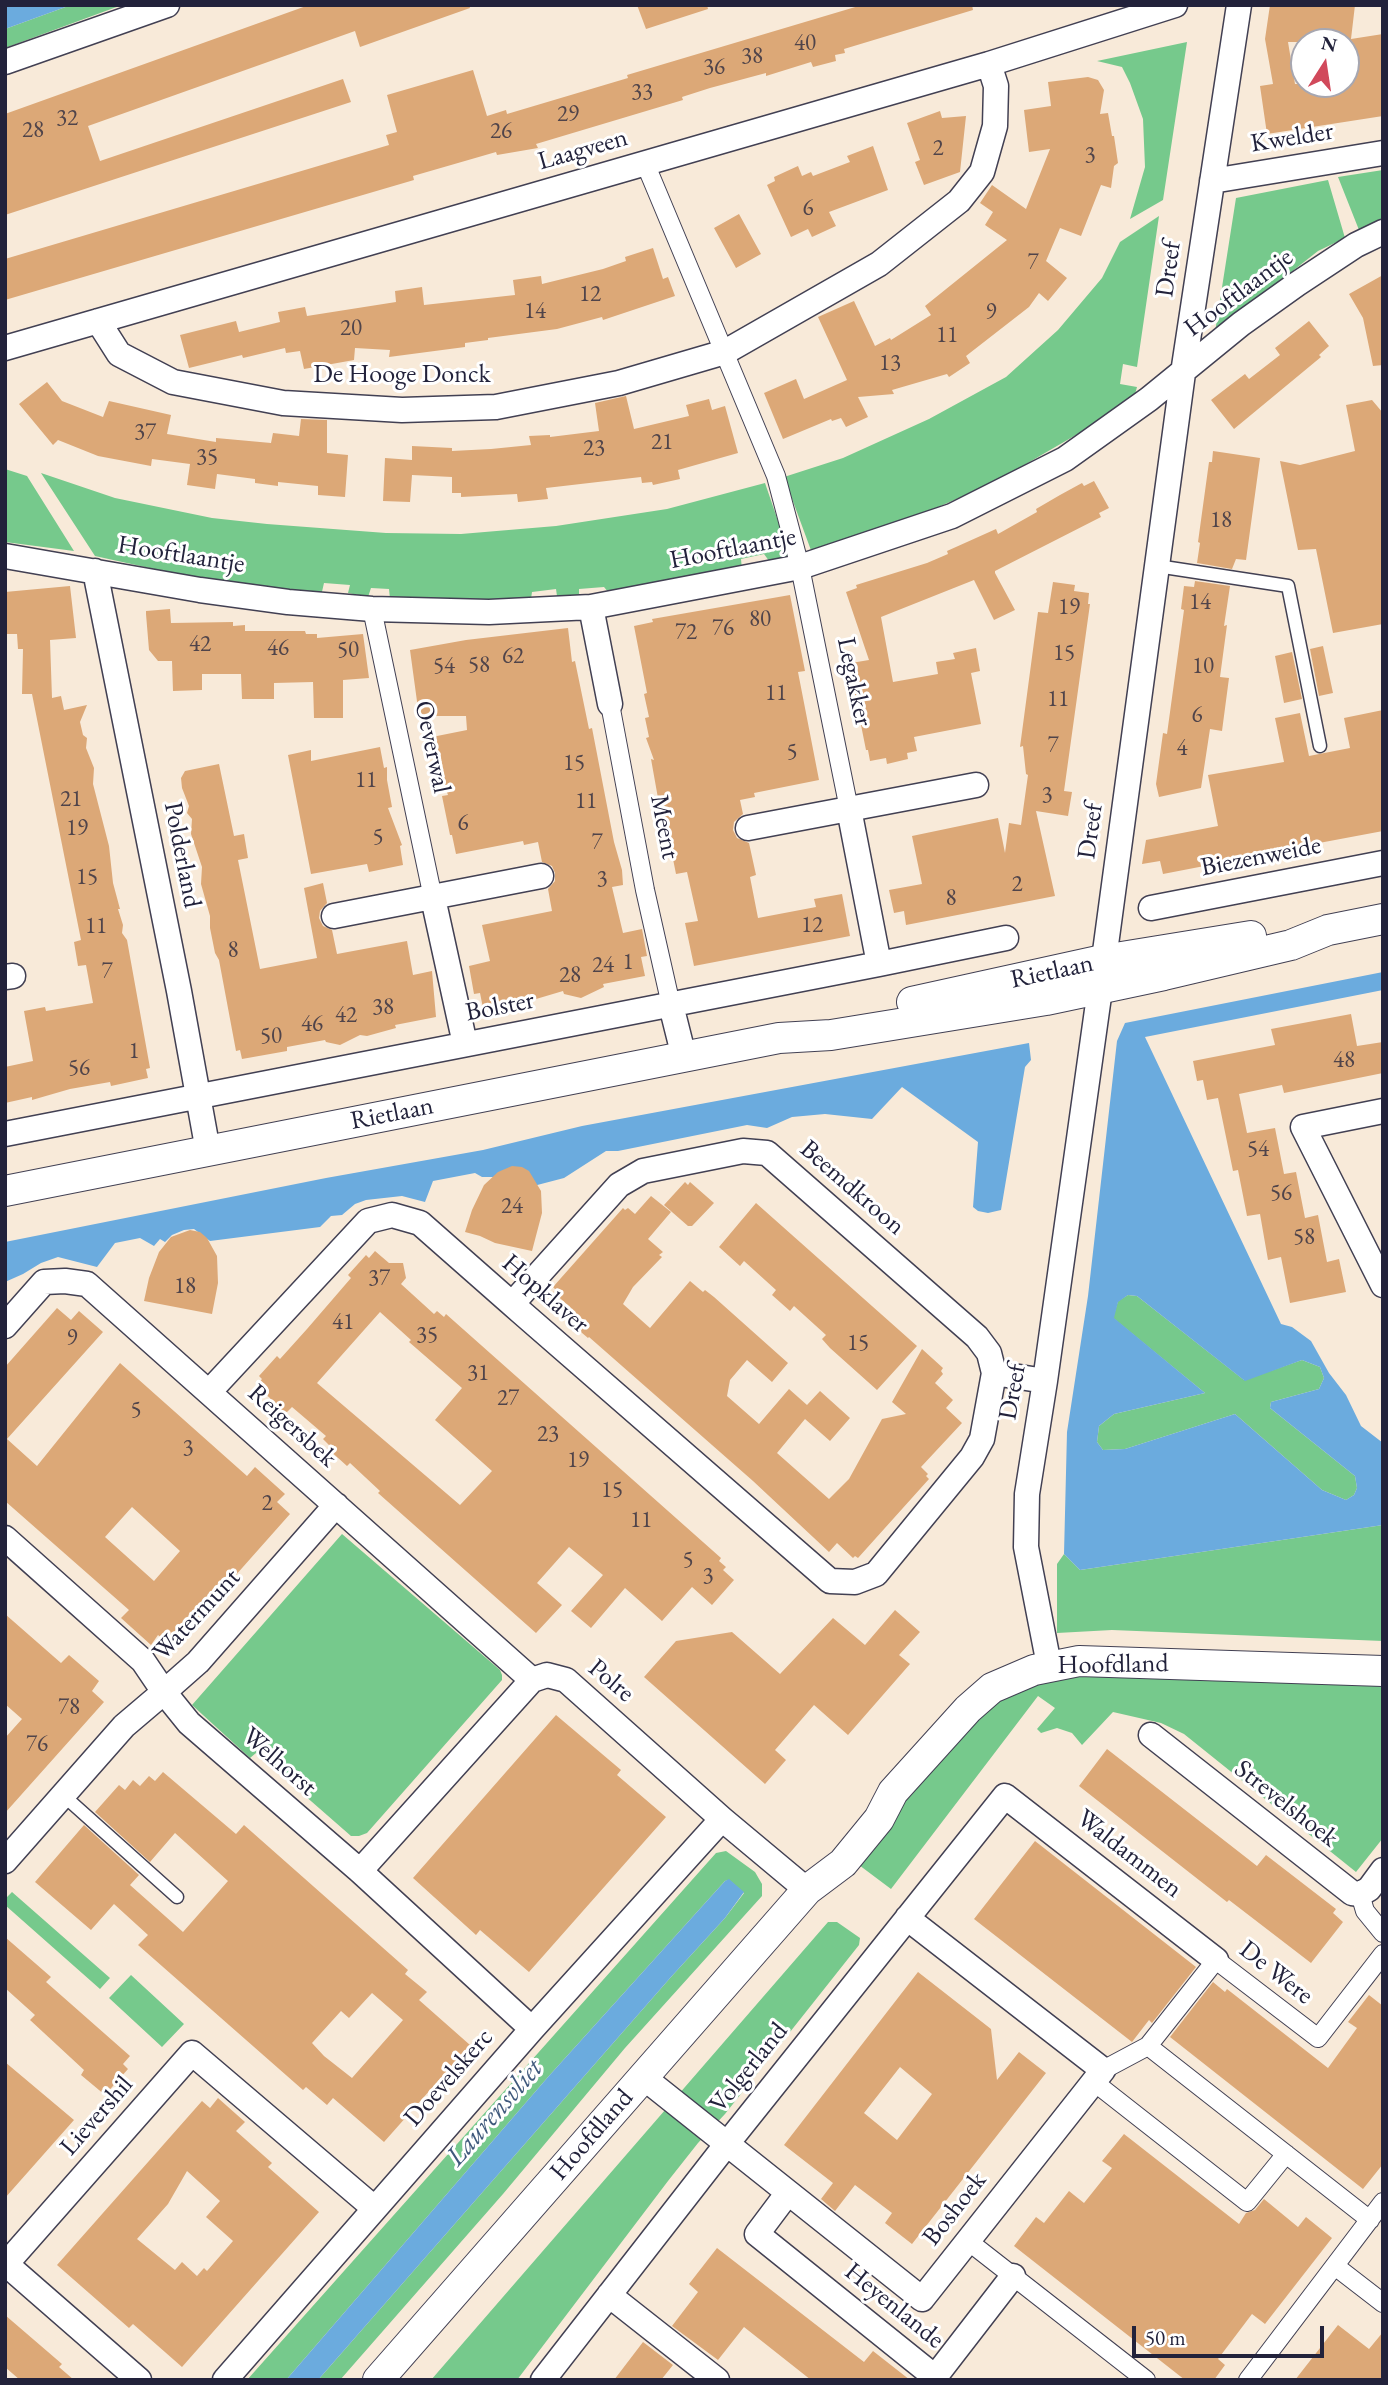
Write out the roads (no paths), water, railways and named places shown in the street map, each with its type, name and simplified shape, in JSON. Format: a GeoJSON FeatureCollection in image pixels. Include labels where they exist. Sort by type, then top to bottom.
{"type":"FeatureCollection","features":[{"type":"Feature","properties":{"kind":"street"},"geometry":{"type":"LineString","coordinates":[[5,62],[167,5]]}},
{"type":"Feature","properties":{"kind":"street","name":"Laagveen"},"geometry":{"type":"LineString","coordinates":[[5,348],[989,64],[1175,5]]}},
{"type":"Feature","properties":{"kind":"street","name":"Dreef"},"geometry":{"type":"LineString","coordinates":[[1049,1665],[1026,1547],[1031,1458],[1045,1381],[1102,975],[1183,373],[1239,5]]}},
{"type":"Feature","properties":{"kind":"street","name":"De Hooge Donck"},"geometry":{"type":"LineString","coordinates":[[98,321],[119,354],[173,382],[283,403],[402,410],[496,407],[619,383],[725,352],[879,264],[959,201],[982,172],[995,126],[996,86],[989,64]]}},
{"type":"Feature","properties":{"kind":"street","name":"Kwelder"},"geometry":{"type":"LineString","coordinates":[[1212,181],[1383,153]]}},
{"type":"Feature","properties":{"kind":"street"},"geometry":{"type":"LineString","coordinates":[[645,163],[776,476],[800,568]]}},
{"type":"Feature","properties":{"kind":"street","name":"Hooftlaantje"},"geometry":{"type":"LineString","coordinates":[[5,556],[212,592],[288,602],[372,610],[489,612],[591,607],[800,568],[952,516],[1065,459],[1183,373],[1241,324],[1297,284],[1356,245],[1383,232]]}},
{"type":"Feature","properties":{"kind":"street","name":"Legakker"},"geometry":{"type":"LineString","coordinates":[[800,568],[879,964]]}},
{"type":"Feature","properties":{"kind":"street","name":"Polderland"},"geometry":{"type":"LineString","coordinates":[[96,571],[208,1151]]}},
{"type":"Feature","properties":{"kind":"street","name":"Meent"},"geometry":{"type":"LineString","coordinates":[[591,607],[645,890],[684,1057]]}},
{"type":"Feature","properties":{"kind":"street","name":"Oeverwal"},"geometry":{"type":"LineString","coordinates":[[372,610],[466,1044]]}},
{"type":"Feature","properties":{"kind":"street"},"geometry":{"type":"LineString","coordinates":[[748,828],[976,785]]}},
{"type":"Feature","properties":{"kind":"street","name":"Biezenweide"},"geometry":{"type":"LineString","coordinates":[[1151,908],[1383,863]]}},
{"type":"Feature","properties":{"kind":"street"},"geometry":{"type":"LineString","coordinates":[[334,916],[541,876]]}},
{"type":"Feature","properties":{"kind":"street","name":"Rietlaan"},"geometry":{"type":"LineString","coordinates":[[5,1191],[779,1038],[828,1021],[1102,975],[1287,930],[1328,930],[1383,919]]}},
{"type":"Feature","properties":{"kind":"street","name":"Bolster"},"geometry":{"type":"LineString","coordinates":[[5,1134],[1006,938]]}},
{"type":"Feature","properties":{"kind":"street"},"geometry":{"type":"LineString","coordinates":[[1383,1111],[1303,1127],[1383,1285]]}},
{"type":"Feature","properties":{"kind":"street","name":"Beemdkroon"},"geometry":{"type":"LineString","coordinates":[[512,1304],[620,1185],[643,1171],[743,1151],[767,1153],[977,1337],[989,1353],[993,1373]]}},
{"type":"Feature","properties":{"kind":"street","name":"Hopklaver"},"geometry":{"type":"LineString","coordinates":[[209,1392],[368,1221],[392,1215],[420,1223],[830,1581],[855,1582],[876,1574],[972,1457],[982,1439],[993,1373]]}},
{"type":"Feature","properties":{"kind":"street","name":"Reigersbek"},"geometry":{"type":"LineString","coordinates":[[5,1326],[44,1282],[87,1284],[532,1680]]}},
{"type":"Feature","properties":{"kind":"street"},"geometry":{"type":"LineString","coordinates":[[993,1373],[1045,1381]]}},
{"type":"Feature","properties":{"kind":"street","name":"Watermunt"},"geometry":{"type":"LineString","coordinates":[[5,1538],[143,1661],[164,1692],[198,1662],[337,1505]]}},
{"type":"Feature","properties":{"kind":"street","name":"Hoofdland"},"geometry":{"type":"LineString","coordinates":[[377,2380],[807,1890],[843,1863],[879,1819],[893,1792],[980,1697],[1007,1680],[1049,1665],[1079,1661],[1383,1671]]}},
{"type":"Feature","properties":{"kind":"street","name":"Polre"},"geometry":{"type":"LineString","coordinates":[[532,1680],[547,1675],[566,1680],[722,1819],[807,1890]]}},
{"type":"Feature","properties":{"kind":"street"},"geometry":{"type":"LineString","coordinates":[[360,1871],[532,1680]]}},
{"type":"Feature","properties":{"kind":"street"},"geometry":{"type":"LineString","coordinates":[[5,1861],[124,1726],[164,1692]]}},
{"type":"Feature","properties":{"kind":"street","name":"Welhorst"},"geometry":{"type":"LineString","coordinates":[[164,1692],[189,1724],[360,1871],[532,2029]]}},
{"type":"Feature","properties":{"kind":"street","name":"Strevelshoek"},"geometry":{"type":"LineString","coordinates":[[1151,1735],[1352,1893],[1360,1894]]}},
{"type":"Feature","properties":{"kind":"street","name":"Volgerland"},"geometry":{"type":"LineString","coordinates":[[543,2380],[726,2144],[1005,1796]]}},
{"type":"Feature","properties":{"kind":"street","name":"Waldammen"},"geometry":{"type":"LineString","coordinates":[[1005,1796],[1216,1960]]}},
{"type":"Feature","properties":{"kind":"street","name":"Doevelskerc"},"geometry":{"type":"LineString","coordinates":[[225,2380],[532,2029],[722,1819]]}},
{"type":"Feature","properties":{"kind":"street"},"geometry":{"type":"LineString","coordinates":[[1383,1870],[1369,1889],[1360,1894],[1365,1911],[1383,1933]]}},
{"type":"Feature","properties":{"kind":"street"},"geometry":{"type":"LineString","coordinates":[[907,1918],[1247,2202],[1286,2154]]}},
{"type":"Feature","properties":{"kind":"street","name":"De Were"},"geometry":{"type":"LineString","coordinates":[[1099,2076],[1148,2046],[1216,1960],[1318,2038],[1380,1964]]}},
{"type":"Feature","properties":{"kind":"street"},"geometry":{"type":"LineString","coordinates":[[1148,2046],[1370,2220]]}},
{"type":"Feature","properties":{"kind":"street","name":"Lievershil"},"geometry":{"type":"LineString","coordinates":[[139,2380],[6,2264],[192,2053],[374,2208]]}},
{"type":"Feature","properties":{"kind":"street","name":"Boshoek"},"geometry":{"type":"LineString","coordinates":[[643,2077],[922,2299],[1099,2076]]}},
{"type":"Feature","properties":{"kind":"street","name":"Heyenlande"},"geometry":{"type":"LineString","coordinates":[[787,2194],[757,2234],[935,2377],[1013,2276]]}},
{"type":"Feature","properties":{"kind":"street"},"geometry":{"type":"LineString","coordinates":[[1248,2380],[1383,2202]]}},
{"type":"Feature","properties":{"kind":"street"},"geometry":{"type":"LineString","coordinates":[[968,2241],[1146,2380]]}},
{"type":"Feature","properties":{"kind":"street"},"geometry":{"type":"LineString","coordinates":[[1335,2266],[1383,2303]]}},
{"type":"Feature","properties":{"kind":"street"},"geometry":{"type":"LineString","coordinates":[[608,2295],[717,2380]]}},
{"type":"Feature","properties":{"kind":"lane"},"geometry":{"type":"LineString","coordinates":[[1157,566],[1288,586],[1320,746]]}},
{"type":"Feature","properties":{"kind":"lane"},"geometry":{"type":"LineString","coordinates":[[63,1795],[177,1897]]}},
{"type":"Feature","properties":{"kind":"water"},"geometry":{"type":"Polygon","coordinates":[[[5,5],[71,5],[5,29],[5,5]]]}},
{"type":"Feature","properties":{"kind":"water"},"geometry":{"type":"Polygon","coordinates":[[[1383,972],[1383,990],[1145,1037],[1281,1324],[1292,1327],[1311,1341],[1329,1373],[1346,1395],[1361,1426],[1383,1443],[1383,1525],[1080,1570],[1064,1554],[1067,1432],[1088,1296],[1117,1041],[1125,1023],[1383,972]],[[1128,1295],[1118,1302],[1114,1318],[1205,1393],[1114,1414],[1099,1426],[1097,1442],[1103,1450],[1125,1449],[1235,1414],[1322,1490],[1346,1500],[1354,1495],[1357,1488],[1355,1476],[1270,1408],[1271,1402],[1319,1389],[1324,1378],[1320,1367],[1302,1360],[1245,1381],[1137,1296],[1128,1295]]]}},
{"type":"Feature","properties":{"kind":"water"},"geometry":{"type":"Polygon","coordinates":[[[1029,1043],[1031,1060],[1025,1067],[1001,1210],[988,1213],[973,1207],[978,1142],[902,1087],[872,1119],[825,1114],[792,1117],[767,1128],[747,1125],[618,1151],[606,1151],[564,1178],[522,1189],[501,1177],[482,1177],[475,1173],[433,1181],[425,1202],[402,1196],[366,1200],[355,1204],[342,1215],[331,1216],[320,1227],[210,1241],[194,1229],[184,1230],[172,1235],[165,1242],[160,1239],[154,1246],[140,1238],[115,1243],[97,1267],[58,1257],[5,1282],[5,1242],[326,1178],[483,1150],[582,1126],[1029,1043]]]}},
{"type":"Feature","properties":{"kind":"water"},"geometry":{"type":"Polygon","coordinates":[[[729,1879],[744,1892],[725,1918],[318,2380],[286,2380],[548,2077],[729,1879]]]}},
{"type":"Feature","properties":{"kind":"water label","name":"Laurensvliet"},"geometry":{"type":"Point","coordinates":[495,2113]}}]}
